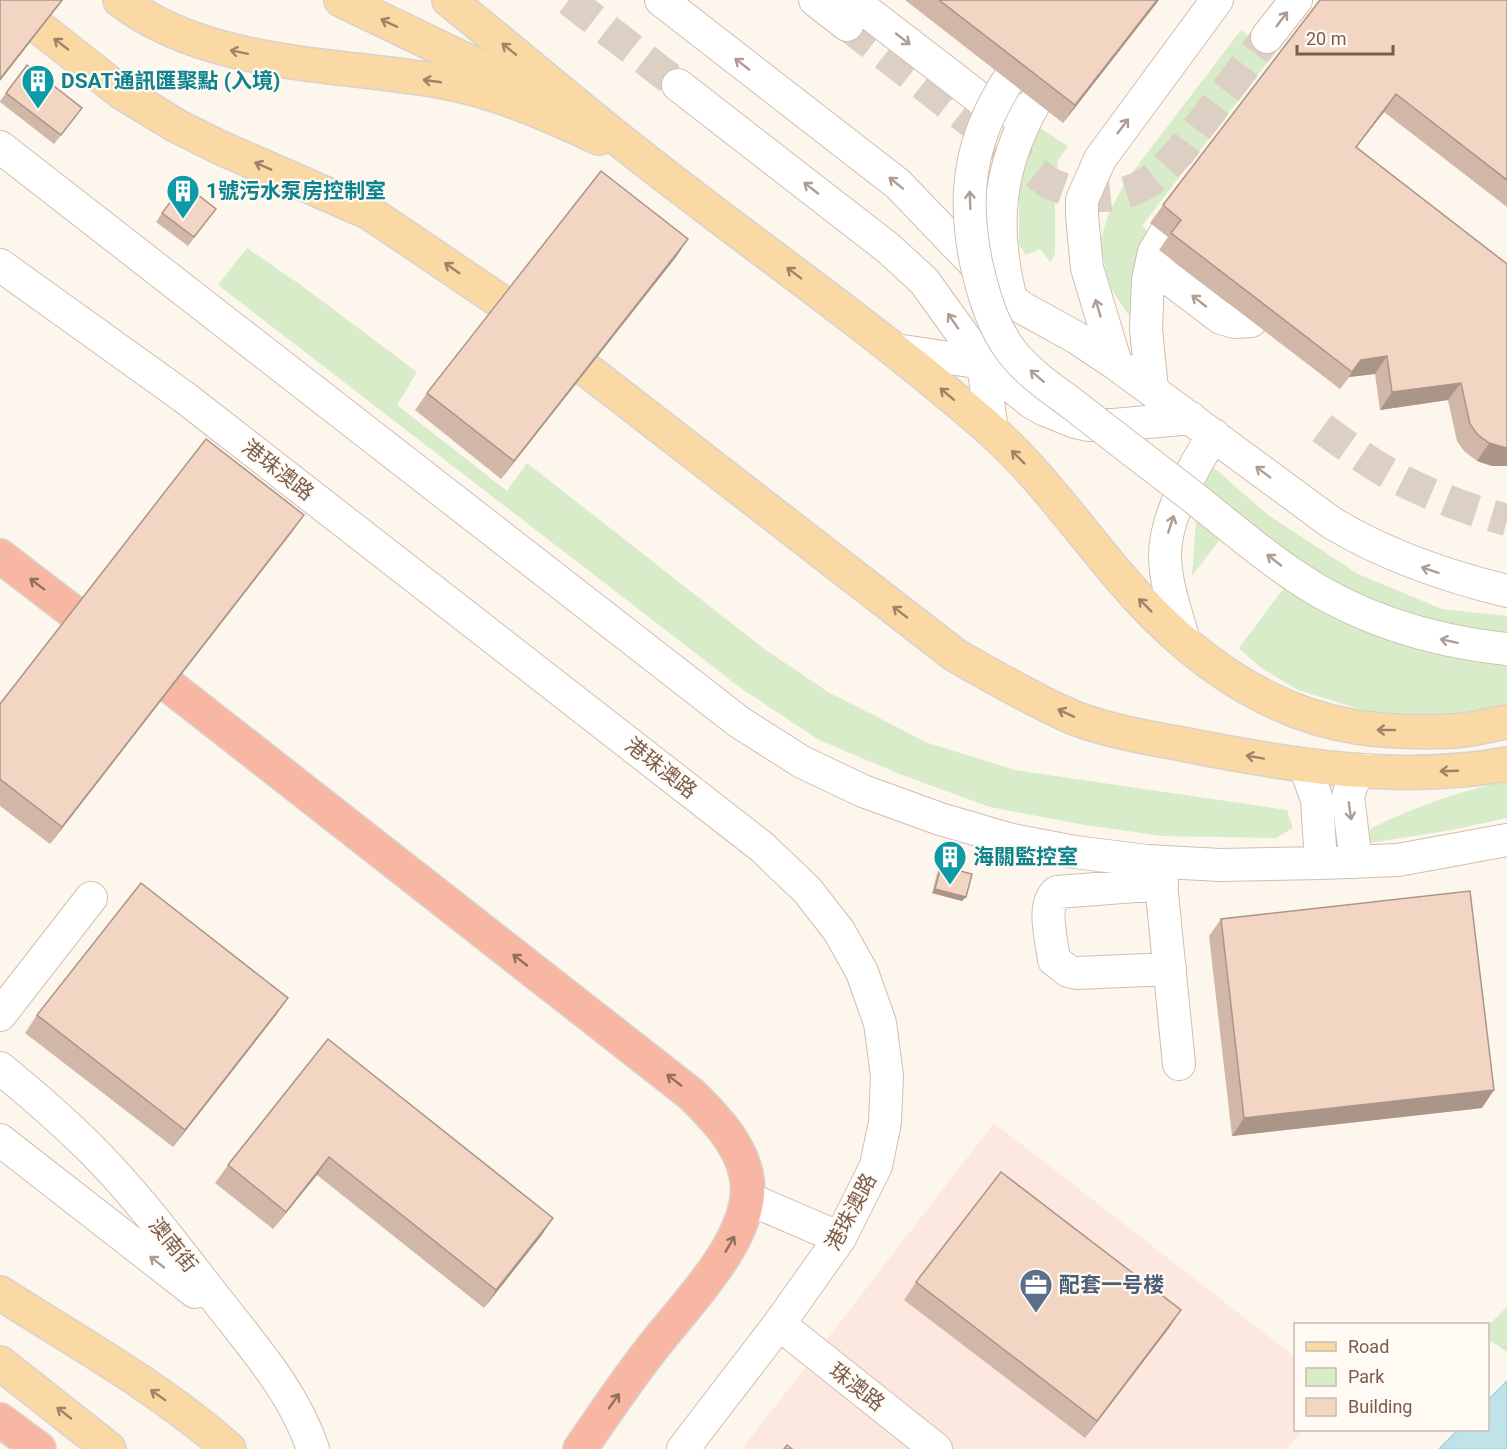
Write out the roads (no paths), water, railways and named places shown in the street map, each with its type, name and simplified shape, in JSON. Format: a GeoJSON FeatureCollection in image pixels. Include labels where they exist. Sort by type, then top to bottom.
{"type":"FeatureCollection","features":[{"type":"Feature","properties":{"kind":"highway"},"geometry":{"type":"LineString","coordinates":[[0,556],[73,612]]}},
{"type":"Feature","properties":{"kind":"highway"},"geometry":{"type":"LineString","coordinates":[[171,687],[691,1094],[714,1116],[734,1144],[745,1173],[747,1198],[741,1223],[725,1253],[634,1371],[580,1449]]}},
{"type":"Feature","properties":{"kind":"highway"},"geometry":{"type":"LineString","coordinates":[[0,1420],[39,1449]]}},
{"type":"Feature","properties":{"kind":"main road"},"geometry":{"type":"LineString","coordinates":[[120,0],[166,28],[208,45],[244,54],[446,82],[507,100],[561,121],[644,159]]}},
{"type":"Feature","properties":{"kind":"main road"},"geometry":{"type":"LineString","coordinates":[[340,0],[524,87],[644,159]]}},
{"type":"Feature","properties":{"kind":"main road"},"geometry":{"type":"LineString","coordinates":[[449,0],[644,159],[896,350],[992,432],[1038,478],[1138,598],[1212,666],[1257,693],[1301,714],[1332,724],[1370,730],[1456,731],[1507,722]]}},
{"type":"Feature","properties":{"kind":"main road"},"geometry":{"type":"LineString","coordinates":[[40,28],[121,92],[177,126],[370,213],[500,301]]}},
{"type":"Feature","properties":{"kind":"main road"},"geometry":{"type":"LineString","coordinates":[[587,370],[956,655],[1011,687],[1073,717],[1123,732],[1305,766],[1368,770],[1475,770],[1507,764]]}},
{"type":"Feature","properties":{"kind":"main road"},"geometry":{"type":"LineString","coordinates":[[0,1293],[146,1386],[217,1439]]}},
{"type":"Feature","properties":{"kind":"main road"},"geometry":{"type":"LineString","coordinates":[[0,1363],[110,1449]]}},
{"type":"Feature","properties":{"kind":"street"},"geometry":{"type":"LineString","coordinates":[[661,0],[898,184],[1011,299],[1152,389],[1332,524],[1418,566],[1507,591]]}},
{"type":"Feature","properties":{"kind":"street"},"geometry":{"type":"LineString","coordinates":[[815,0],[846,8],[987,104],[1003,111],[1013,112],[1034,105],[1016,142],[1003,187],[1000,243],[1011,299]]}},
{"type":"Feature","properties":{"kind":"street"},"geometry":{"type":"LineString","coordinates":[[1065,0],[1010,75],[986,119],[970,171],[969,197],[975,253],[983,292],[999,331],[1013,353],[1054,390],[1292,574],[1357,609],[1422,635],[1474,646],[1507,649]]}},
{"type":"Feature","properties":{"kind":"street"},"geometry":{"type":"LineString","coordinates":[[1116,364],[1087,268],[1082,200],[1100,159],[1217,0]]}},
{"type":"Feature","properties":{"kind":"street"},"geometry":{"type":"LineString","coordinates":[[1268,37],[1296,0]]}},
{"type":"Feature","properties":{"kind":"street"},"geometry":{"type":"LineString","coordinates":[[1010,75],[1016,27],[1014,18]]}},
{"type":"Feature","properties":{"kind":"street"},"geometry":{"type":"LineString","coordinates":[[678,85],[888,248],[924,281],[983,363],[1031,402],[1045,410],[1088,425],[1202,427]]}},
{"type":"Feature","properties":{"kind":"street"},"geometry":{"type":"LineString","coordinates":[[0,147],[739,722],[802,762],[874,795],[940,819],[1002,837],[1161,873]]}},
{"type":"Feature","properties":{"kind":"street"},"geometry":{"type":"LineString","coordinates":[[1152,389],[1146,329],[1148,280],[1159,243],[1156,265],[1163,274],[1221,318],[1235,322],[1251,321]]}},
{"type":"Feature","properties":{"kind":"street","name":"港珠澳路"},"geometry":{"type":"LineString","coordinates":[[0,265],[193,404],[762,847],[807,891],[839,931],[862,972],[880,1023],[887,1076],[885,1122],[876,1166],[840,1238],[779,1324],[683,1449]]}},
{"type":"Feature","properties":{"kind":"street"},"geometry":{"type":"LineString","coordinates":[[896,350],[983,363]]}},
{"type":"Feature","properties":{"kind":"street"},"geometry":{"type":"LineString","coordinates":[[983,363],[992,432]]}},
{"type":"Feature","properties":{"kind":"street"},"geometry":{"type":"LineString","coordinates":[[1184,642],[1169,582],[1165,557],[1166,541],[1169,525],[1200,456],[1202,427]]}},
{"type":"Feature","properties":{"kind":"street"},"geometry":{"type":"LineString","coordinates":[[1305,766],[1317,800],[1321,863]]}},
{"type":"Feature","properties":{"kind":"street"},"geometry":{"type":"LineString","coordinates":[[1356,861],[1348,797],[1352,783],[1361,772],[1368,770]]}},
{"type":"Feature","properties":{"kind":"street"},"geometry":{"type":"LineString","coordinates":[[1170,969],[1077,973],[1068,971],[1054,960],[1048,907],[1051,897],[1056,892],[1220,865],[1398,860],[1507,840]]}},
{"type":"Feature","properties":{"kind":"street"},"geometry":{"type":"LineString","coordinates":[[1161,873],[1179,1064]]}},
{"type":"Feature","properties":{"kind":"street"},"geometry":{"type":"LineString","coordinates":[[0,1015],[91,898]]}},
{"type":"Feature","properties":{"kind":"street","name":"澳南街"},"geometry":{"type":"LineString","coordinates":[[0,1068],[93,1151],[141,1204],[277,1376],[304,1422],[313,1449]]}},
{"type":"Feature","properties":{"kind":"street"},"geometry":{"type":"LineString","coordinates":[[0,1140],[236,1324]]}},
{"type":"Feature","properties":{"kind":"street"},"geometry":{"type":"LineString","coordinates":[[747,1198],[840,1238]]}},
{"type":"Feature","properties":{"kind":"street","name":"珠澳路"},"geometry":{"type":"LineString","coordinates":[[779,1324],[936,1449]]}},
{"type":"Feature","properties":{"kind":"water"},"geometry":{"type":"Polygon","coordinates":[[[1507,1381],[1507,1449],[1439,1449],[1457,1431],[1489,1431],[1489,1399],[1507,1381]]]}},
{"type":"Feature","properties":{"kind":"tunnel"},"geometry":{"type":"LineString","coordinates":[[569,0],[678,85]]}},
{"type":"Feature","properties":{"kind":"tunnel"},"geometry":{"type":"LineString","coordinates":[[847,25],[1049,183],[1074,192],[1099,196],[1111,196],[1135,189],[1160,172],[1179,153],[1267,37]]}},
{"type":"Feature","properties":{"kind":"tunnel"},"geometry":{"type":"LineString","coordinates":[[1322,428],[1367,460],[1417,488],[1453,503],[1507,520]]}},
{"type":"Feature","properties":{"kind":"place","name":"DSAT通訊匯聚點 (入境)"},"geometry":{"type":"Point","coordinates":[38,110]}},
{"type":"Feature","properties":{"kind":"place","name":"1號污水泵房控制室"},"geometry":{"type":"Point","coordinates":[183,220]}},
{"type":"Feature","properties":{"kind":"place","name":"海關監控室"},"geometry":{"type":"Point","coordinates":[950,886]}},
{"type":"Feature","properties":{"kind":"place","name":"配套一号楼"},"geometry":{"type":"Point","coordinates":[1036,1314]}}]}
